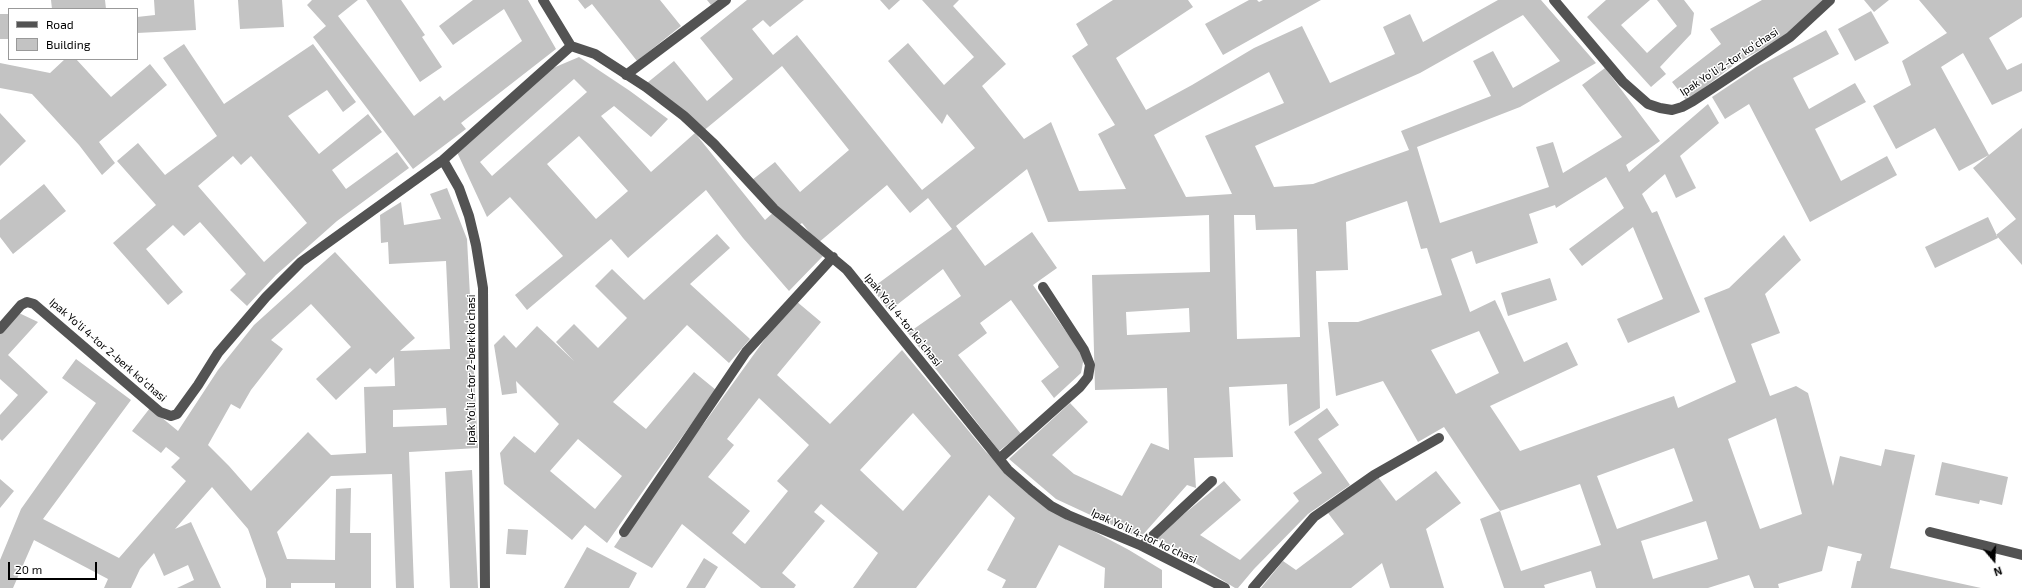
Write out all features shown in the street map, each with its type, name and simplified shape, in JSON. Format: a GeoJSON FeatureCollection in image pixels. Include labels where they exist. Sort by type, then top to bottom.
{"type":"FeatureCollection","features":[{"type":"Feature","properties":{"kind":"street"},"geometry":{"type":"LineString","coordinates":[[543,0],[571,46]]}},
{"type":"Feature","properties":{"kind":"street"},"geometry":{"type":"LineString","coordinates":[[626,75],[726,0]]}},
{"type":"Feature","properties":{"kind":"street","name":"Ipak Yoʻli 2-tor koʻchasi"},"geometry":{"type":"LineString","coordinates":[[1554,0],[1623,82],[1648,104],[1672,110],[1693,101],[1790,37],[1830,0]]}},
{"type":"Feature","properties":{"kind":"street","name":"Ipak Yoʻli 4-tor koʻchasi"},"geometry":{"type":"LineString","coordinates":[[571,46],[595,54],[646,87],[684,116],[714,144],[774,209],[833,257],[852,276],[1008,470],[1051,506],[1068,515],[1142,546],[1225,588]]}},
{"type":"Feature","properties":{"kind":"street","name":"Ipak Yoʻli 4-tor 2-berk koʻchasi"},"geometry":{"type":"LineString","coordinates":[[0,328],[21,305],[27,302],[34,304],[160,412],[171,416],[177,414],[198,385],[218,353],[266,297],[301,262],[443,160],[571,46]]}},
{"type":"Feature","properties":{"kind":"street","name":"Ipak Yoʻli 4-tor 2-berk koʻchasi"},"geometry":{"type":"LineString","coordinates":[[443,160],[460,188],[469,216],[476,245],[483,288],[485,588]]}},
{"type":"Feature","properties":{"kind":"street"},"geometry":{"type":"LineString","coordinates":[[624,532],[746,352],[833,257]]}},
{"type":"Feature","properties":{"kind":"street"},"geometry":{"type":"LineString","coordinates":[[999,459],[1080,387],[1088,377],[1090,365],[1084,350],[1042,287]]}},
{"type":"Feature","properties":{"kind":"street"},"geometry":{"type":"LineString","coordinates":[[1253,588],[1314,517],[1374,475],[1439,438]]}},
{"type":"Feature","properties":{"kind":"street"},"geometry":{"type":"LineString","coordinates":[[1142,546],[1212,482]]}},
{"type":"Feature","properties":{"kind":"street"},"geometry":{"type":"LineString","coordinates":[[1930,532],[2022,555]]}},
{"type":"Feature","properties":{"kind":"building"},"geometry":{"type":"Polygon","coordinates":[[[51,0],[105,0],[106,8],[52,8],[51,0]]]}},
{"type":"Feature","properties":{"kind":"building"},"geometry":{"type":"Polygon","coordinates":[[[154,0],[194,0],[196,30],[138,33],[138,17],[155,15],[154,0]]]}},
{"type":"Feature","properties":{"kind":"building"},"geometry":{"type":"Polygon","coordinates":[[[238,0],[282,0],[284,27],[240,29],[238,0]]]}},
{"type":"Feature","properties":{"kind":"building"},"geometry":{"type":"Polygon","coordinates":[[[312,0],[358,0],[338,16],[414,116],[440,96],[444,101],[522,41],[504,9],[453,45],[439,26],[473,0],[528,0],[556,49],[461,123],[466,129],[413,169],[313,37],[326,26],[307,5],[312,0]]]}},
{"type":"Feature","properties":{"kind":"building"},"geometry":{"type":"Polygon","coordinates":[[[366,0],[401,0],[425,35],[422,37],[442,67],[420,82],[366,0]]]}},
{"type":"Feature","properties":{"kind":"building"},"geometry":{"type":"Polygon","coordinates":[[[578,0],[660,0],[681,26],[637,61],[592,4],[585,9],[578,0]]]}},
{"type":"Feature","properties":{"kind":"building"},"geometry":{"type":"Polygon","coordinates":[[[707,0],[718,0],[711,5],[707,0]]]}},
{"type":"Feature","properties":{"kind":"building"},"geometry":{"type":"Polygon","coordinates":[[[747,0],[804,0],[770,27],[763,20],[752,29],[773,55],[797,35],[922,190],[975,148],[947,114],[942,124],[888,61],[908,43],[944,85],[974,57],[922,0],[959,0],[953,6],[1006,64],[982,86],[1024,139],[1051,122],[1079,191],[1126,189],[1098,134],[1115,125],[1072,56],[1088,45],[1076,24],[1113,0],[1188,0],[1193,7],[1116,58],[1146,110],[1192,85],[1254,48],[1302,26],[1330,83],[1395,54],[1383,27],[1410,14],[1423,42],[1498,0],[1541,0],[1596,63],[1520,107],[1417,147],[1440,223],[1549,187],[1536,147],[1553,142],[1563,173],[1622,137],[1582,85],[1605,68],[1660,141],[1626,165],[1629,172],[1708,104],[1719,123],[1680,156],[1696,188],[1676,198],[1665,174],[1642,194],[1652,213],[1657,211],[1700,312],[1628,343],[1617,319],[1663,299],[1633,227],[1582,266],[1569,249],[1624,208],[1606,177],[1556,208],[1555,205],[1529,214],[1538,243],[1476,264],[1472,251],[1451,259],[1470,312],[1495,300],[1524,362],[1567,342],[1578,365],[1490,406],[1520,451],[1674,396],[1678,408],[1736,382],[1704,298],[1729,288],[1784,235],[1801,260],[1765,294],[1780,333],[1751,344],[1770,396],[1796,386],[1808,393],[1833,486],[1840,456],[1881,466],[1885,449],[1915,455],[1890,568],[1981,588],[1851,588],[1857,561],[1860,561],[1862,554],[1828,546],[1822,571],[1778,584],[1779,588],[1754,588],[1749,575],[1708,588],[1596,588],[1591,571],[1544,585],[1545,588],[1504,588],[1480,519],[1500,511],[1444,427],[1418,442],[1383,381],[1336,396],[1328,322],[1358,322],[1442,295],[1427,248],[1421,249],[1407,201],[1346,222],[1348,270],[1316,271],[1320,408],[1289,426],[1287,384],[1229,387],[1233,457],[1194,458],[1196,488],[1187,485],[1140,538],[1056,499],[1009,459],[1070,403],[1088,422],[1052,455],[1074,474],[1122,496],[1151,443],[1169,450],[1167,388],[1095,390],[1092,275],[1210,272],[1209,215],[1048,222],[1027,169],[956,226],[985,266],[1032,232],[1057,268],[1033,285],[1084,357],[1081,373],[1054,398],[1041,381],[1059,367],[1011,300],[980,323],[987,333],[958,355],[1021,434],[999,451],[908,333],[961,296],[943,269],[889,311],[872,288],[952,229],[928,198],[910,213],[887,185],[818,243],[802,223],[798,226],[752,180],[775,162],[800,192],[849,150],[782,66],[702,132],[647,83],[674,61],[707,101],[733,79],[700,38],[747,0]],[[1523,15],[1420,73],[1255,146],[1274,187],[1313,184],[1409,150],[1401,131],[1491,96],[1473,61],[1493,51],[1513,88],[1560,61],[1523,15]],[[1269,72],[1154,135],[1186,197],[1232,194],[1205,136],[1284,103],[1269,72]],[[1234,215],[1237,339],[1300,337],[1297,229],[1256,230],[1255,215],[1234,215]],[[1189,308],[1126,312],[1127,335],[1190,332],[1189,308]],[[1479,331],[1431,350],[1456,394],[1499,373],[1479,331]],[[1776,418],[1728,439],[1760,529],[1802,514],[1776,418]],[[1674,448],[1597,476],[1617,529],[1693,501],[1674,448]],[[1580,484],[1500,511],[1521,571],[1601,545],[1580,484]],[[1706,521],[1641,541],[1653,579],[1718,559],[1706,521]]]}},
{"type":"Feature","properties":{"kind":"building"},"geometry":{"type":"Polygon","coordinates":[[[880,0],[900,0],[889,10],[880,0]]]}},
{"type":"Feature","properties":{"kind":"building"},"geometry":{"type":"Polygon","coordinates":[[[1249,0],[1257,0],[1259,2],[1263,0],[1321,0],[1223,55],[1205,24],[1249,0]]]}},
{"type":"Feature","properties":{"kind":"building"},"geometry":{"type":"Polygon","coordinates":[[[1606,0],[1650,0],[1621,25],[1647,53],[1677,26],[1657,0],[1684,0],[1694,13],[1691,34],[1660,67],[1666,74],[1651,87],[1587,17],[1606,0]]]}},
{"type":"Feature","properties":{"kind":"building"},"geometry":{"type":"Polygon","coordinates":[[[1762,0],[1826,0],[1791,33],[1735,64],[1687,101],[1672,82],[1721,44],[1710,29],[1762,0]]]}},
{"type":"Feature","properties":{"kind":"building"},"geometry":{"type":"Polygon","coordinates":[[[1864,0],[1889,0],[1874,12],[1864,0]]]}},
{"type":"Feature","properties":{"kind":"building"},"geometry":{"type":"Polygon","coordinates":[[[1919,0],[2022,0],[2022,17],[1989,38],[2007,70],[2022,63],[2022,91],[1992,105],[1963,53],[1941,67],[1989,155],[1959,171],[1935,128],[1896,149],[1873,106],[1911,85],[1902,61],[1947,33],[1919,0]]]}},
{"type":"Feature","properties":{"kind":"building"},"geometry":{"type":"Polygon","coordinates":[[[1871,11],[1889,43],[1855,61],[1838,29],[1871,11]]]}},
{"type":"Feature","properties":{"kind":"building"},"geometry":{"type":"Polygon","coordinates":[[[0,14],[8,14],[8,39],[0,39],[0,14]]]}},
{"type":"Feature","properties":{"kind":"building"},"geometry":{"type":"Polygon","coordinates":[[[1826,30],[1839,54],[1793,78],[1809,109],[1855,83],[1866,102],[1815,129],[1841,181],[1887,156],[1897,175],[1810,222],[1749,104],[1725,119],[1712,97],[1757,67],[1826,30]]]}},
{"type":"Feature","properties":{"kind":"building"},"geometry":{"type":"Polygon","coordinates":[[[184,44],[224,104],[313,44],[356,102],[343,112],[327,90],[288,116],[319,154],[368,114],[382,132],[332,170],[346,189],[397,152],[409,168],[337,221],[276,275],[247,306],[230,290],[246,274],[200,222],[184,236],[173,225],[146,249],[183,292],[168,305],[113,243],[156,205],[117,161],[138,143],[165,175],[217,136],[163,58],[184,44]],[[233,156],[198,186],[264,262],[307,223],[251,156],[241,165],[233,156]]]}},
{"type":"Feature","properties":{"kind":"building"},"geometry":{"type":"Polygon","coordinates":[[[579,57],[630,91],[668,119],[651,137],[614,106],[601,116],[651,172],[695,133],[765,220],[775,211],[823,256],[789,291],[743,238],[706,190],[628,258],[611,239],[527,310],[515,295],[563,256],[510,197],[487,217],[456,150],[546,71],[579,57]],[[574,79],[480,162],[492,176],[587,92],[574,79]],[[579,136],[547,164],[596,219],[628,191],[579,136]]]}},
{"type":"Feature","properties":{"kind":"building"},"geometry":{"type":"Polygon","coordinates":[[[64,60],[77,60],[111,97],[150,64],[167,85],[99,142],[115,163],[102,175],[79,145],[32,94],[0,88],[0,63],[50,73],[64,60]]]}},
{"type":"Feature","properties":{"kind":"building"},"geometry":{"type":"Polygon","coordinates":[[[0,113],[26,141],[0,166],[0,113]]]}},
{"type":"Feature","properties":{"kind":"building"},"geometry":{"type":"Polygon","coordinates":[[[2022,128],[2022,265],[1996,235],[2016,219],[1973,168],[2022,128]]]}},
{"type":"Feature","properties":{"kind":"building"},"geometry":{"type":"Polygon","coordinates":[[[44,184],[66,211],[13,254],[0,237],[0,220],[44,184]]]}},
{"type":"Feature","properties":{"kind":"building"},"geometry":{"type":"Polygon","coordinates":[[[447,188],[467,239],[478,448],[409,452],[414,588],[396,588],[392,474],[331,476],[277,532],[287,559],[335,560],[336,489],[351,488],[350,533],[371,533],[371,588],[335,588],[335,583],[291,583],[291,588],[266,588],[266,579],[248,529],[212,487],[175,529],[191,522],[221,588],[177,588],[194,580],[188,565],[164,576],[154,553],[140,569],[131,588],[104,588],[108,579],[34,540],[13,588],[0,588],[0,560],[21,509],[96,403],[62,378],[76,359],[131,400],[43,519],[119,558],[186,481],[171,467],[180,458],[166,447],[161,453],[132,431],[150,408],[178,431],[218,370],[254,325],[335,252],[415,338],[400,351],[450,349],[446,261],[389,264],[388,242],[381,243],[380,215],[401,202],[404,225],[441,219],[430,194],[447,188]],[[311,304],[271,340],[283,349],[251,390],[240,409],[231,404],[208,445],[251,491],[308,432],[331,455],[366,453],[364,387],[395,386],[394,357],[376,374],[370,368],[336,400],[316,379],[351,347],[311,304]],[[446,408],[393,410],[393,427],[447,425],[446,408]]]}},
{"type":"Feature","properties":{"kind":"building"},"geometry":{"type":"Polygon","coordinates":[[[1988,217],[1998,238],[1935,268],[1925,247],[1988,217]]]}},
{"type":"Feature","properties":{"kind":"building"},"geometry":{"type":"Polygon","coordinates":[[[717,234],[730,248],[690,284],[750,339],[729,363],[687,325],[613,402],[646,429],[694,372],[716,390],[607,543],[585,525],[572,540],[504,484],[500,453],[514,436],[535,453],[559,424],[516,381],[517,393],[502,395],[494,345],[504,335],[516,348],[537,326],[574,361],[556,342],[574,324],[598,348],[627,318],[595,286],[612,269],[644,300],[717,234]],[[578,439],[550,471],[595,509],[622,476],[578,439]]]}},
{"type":"Feature","properties":{"kind":"building"},"geometry":{"type":"Polygon","coordinates":[[[1550,278],[1557,300],[1508,316],[1501,293],[1550,278]]]}},
{"type":"Feature","properties":{"kind":"building"},"geometry":{"type":"Polygon","coordinates":[[[796,301],[821,322],[777,375],[830,424],[902,350],[986,452],[1046,506],[1129,550],[1162,570],[1162,588],[1104,588],[1105,568],[1059,545],[1036,588],[1002,588],[1006,580],[987,570],[1015,518],[989,495],[916,588],[853,588],[878,553],[821,504],[814,512],[825,521],[782,573],[796,585],[794,588],[761,588],[682,524],[652,568],[614,547],[662,477],[705,422],[770,332],[796,301]],[[759,398],[727,439],[734,445],[708,477],[750,511],[732,533],[745,544],[788,491],[777,481],[809,445],[759,398]],[[913,413],[860,470],[903,511],[951,456],[913,413]]]}},
{"type":"Feature","properties":{"kind":"building"},"geometry":{"type":"Polygon","coordinates":[[[19,313],[38,322],[8,355],[48,392],[2,441],[0,439],[0,415],[18,395],[0,379],[0,333],[19,313]]]}},
{"type":"Feature","properties":{"kind":"building"},"geometry":{"type":"Polygon","coordinates":[[[1327,408],[1339,425],[1318,439],[1350,485],[1308,514],[1254,569],[1238,588],[1235,588],[1155,538],[1224,481],[1241,500],[1200,535],[1240,560],[1299,501],[1293,493],[1322,473],[1294,432],[1327,408]]]}},
{"type":"Feature","properties":{"kind":"building"},"geometry":{"type":"Polygon","coordinates":[[[1942,462],[2008,477],[2002,505],[1980,500],[1979,504],[1935,495],[1942,462]]]}},
{"type":"Feature","properties":{"kind":"building"},"geometry":{"type":"Polygon","coordinates":[[[472,470],[478,588],[450,588],[445,472],[472,470]]]}},
{"type":"Feature","properties":{"kind":"building"},"geometry":{"type":"Polygon","coordinates":[[[1436,471],[1461,503],[1426,529],[1444,588],[1390,588],[1382,563],[1351,588],[1261,588],[1283,561],[1296,570],[1344,534],[1328,513],[1378,477],[1396,501],[1436,471]]]}},
{"type":"Feature","properties":{"kind":"building"},"geometry":{"type":"Polygon","coordinates":[[[0,479],[14,491],[0,508],[0,479]]]}},
{"type":"Feature","properties":{"kind":"building"},"geometry":{"type":"Polygon","coordinates":[[[508,529],[528,530],[526,555],[506,554],[508,529]]]}},
{"type":"Feature","properties":{"kind":"building"},"geometry":{"type":"Polygon","coordinates":[[[587,547],[637,573],[629,588],[564,588],[587,547]]]}},
{"type":"Feature","properties":{"kind":"building"},"geometry":{"type":"Polygon","coordinates":[[[704,558],[718,567],[705,588],[686,588],[704,558]]]}}]}
